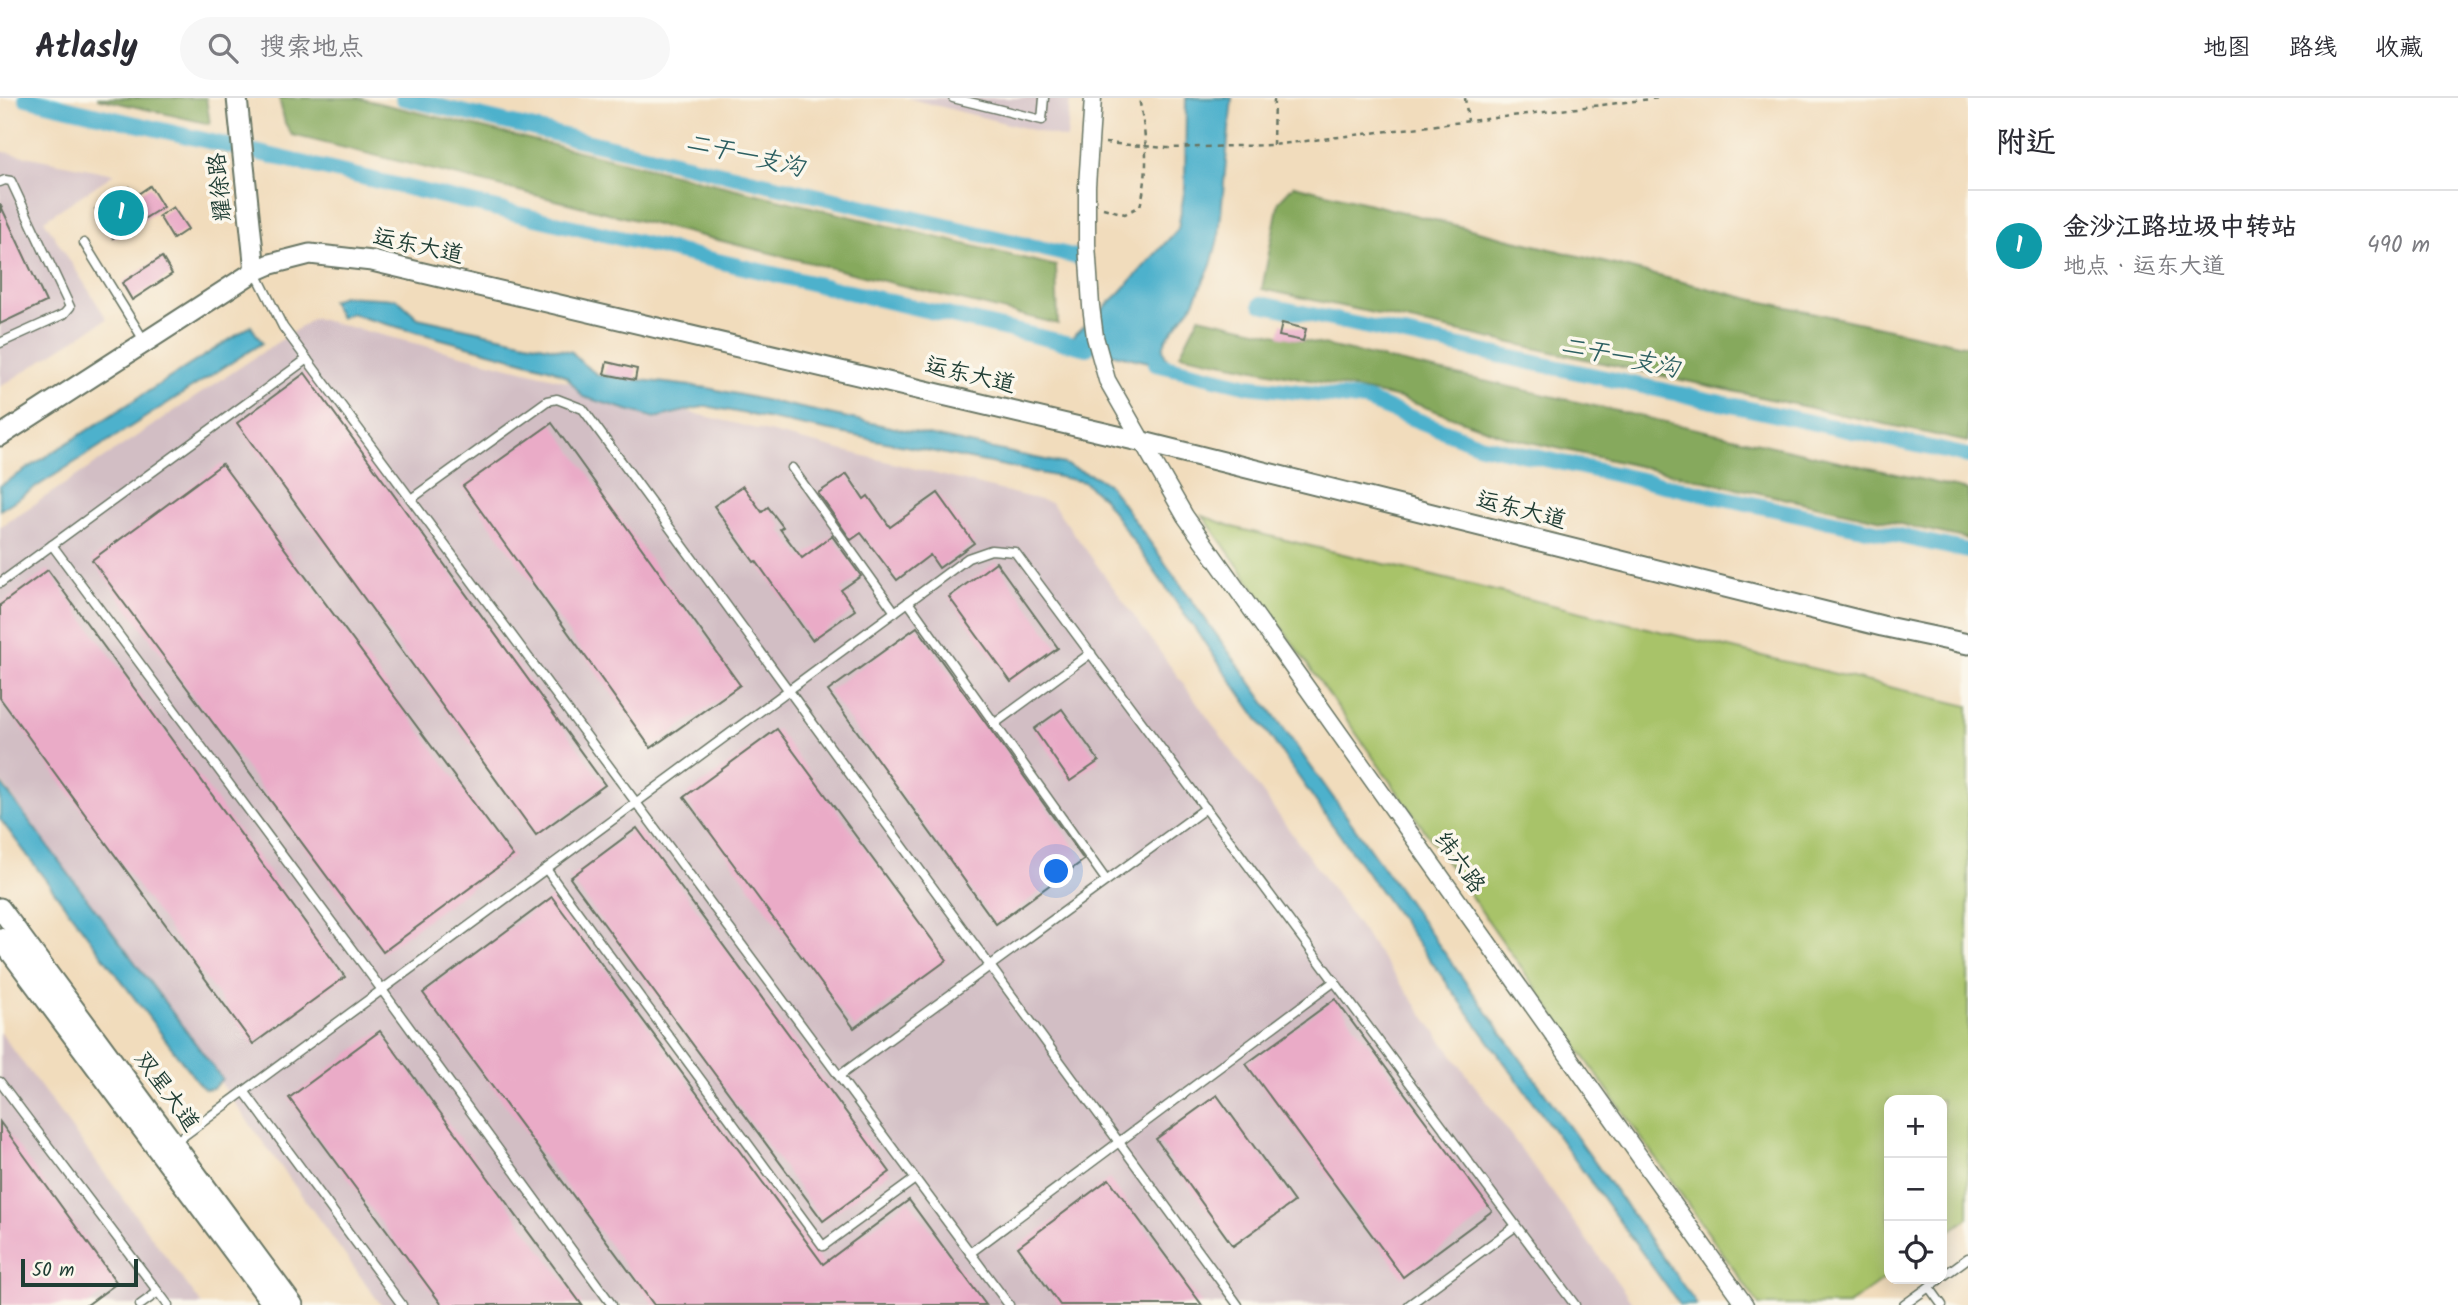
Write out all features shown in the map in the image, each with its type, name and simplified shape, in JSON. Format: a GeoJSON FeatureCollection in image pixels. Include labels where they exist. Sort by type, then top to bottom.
{"type":"FeatureCollection","features":[{"type":"Feature","properties":{"kind":"street","name":"耀徐路"},"geometry":{"type":"LineString","coordinates":[[237,98],[255,271]]}},
{"type":"Feature","properties":{"kind":"street"},"geometry":{"type":"LineString","coordinates":[[1087,193],[1093,98]]}},
{"type":"Feature","properties":{"kind":"street","name":"纬六路"},"geometry":{"type":"LineString","coordinates":[[1087,193],[1091,306],[1095,337],[1107,380],[1185,516],[1745,1305]]}},
{"type":"Feature","properties":{"kind":"street","name":"运东大道"},"geometry":{"type":"LineString","coordinates":[[0,436],[255,271],[310,254],[372,261],[1143,442],[1882,626],[1968,644]]}},
{"type":"Feature","properties":{"kind":"street","name":"双星大道"},"geometry":{"type":"LineString","coordinates":[[0,908],[273,1305]]}},
{"type":"Feature","properties":{"kind":"street","name":"双星大道"},"geometry":{"type":"LineString","coordinates":[[0,938],[293,1305]]}},
{"type":"Feature","properties":{"kind":"lane"},"geometry":{"type":"LineString","coordinates":[[953,98],[1042,120],[1044,98]]}},
{"type":"Feature","properties":{"kind":"lane"},"geometry":{"type":"LineString","coordinates":[[0,182],[10,181],[69,307],[64,314],[0,343]]}},
{"type":"Feature","properties":{"kind":"lane"},"geometry":{"type":"LineString","coordinates":[[84,243],[145,342]]}},
{"type":"Feature","properties":{"kind":"lane"},"geometry":{"type":"LineString","coordinates":[[255,271],[283,327],[1009,1305]]}},
{"type":"Feature","properties":{"kind":"lane"},"geometry":{"type":"LineString","coordinates":[[0,583],[307,359]]}},
{"type":"Feature","properties":{"kind":"lane"},"geometry":{"type":"LineString","coordinates":[[411,499],[547,401],[557,400],[583,409],[1238,1305]]}},
{"type":"Feature","properties":{"kind":"lane"},"geometry":{"type":"LineString","coordinates":[[792,468],[895,612]]}},
{"type":"Feature","properties":{"kind":"lane"},"geometry":{"type":"LineString","coordinates":[[52,545],[612,1305]]}},
{"type":"Feature","properties":{"kind":"lane"},"geometry":{"type":"LineString","coordinates":[[167,1148],[968,558],[992,550],[1014,552],[1575,1305]]}},
{"type":"Feature","properties":{"kind":"lane"},"geometry":{"type":"LineString","coordinates":[[908,602],[1106,880]]}},
{"type":"Feature","properties":{"kind":"lane"},"geometry":{"type":"LineString","coordinates":[[995,724],[1091,653]]}},
{"type":"Feature","properties":{"kind":"lane"},"geometry":{"type":"LineString","coordinates":[[839,1076],[1206,808]]}},
{"type":"Feature","properties":{"kind":"lane"},"geometry":{"type":"LineString","coordinates":[[546,869],[824,1246],[915,1179]]}},
{"type":"Feature","properties":{"kind":"lane"},"geometry":{"type":"LineString","coordinates":[[970,1252],[1335,981]]}},
{"type":"Feature","properties":{"kind":"lane"},"geometry":{"type":"LineString","coordinates":[[0,1082],[167,1305]]}},
{"type":"Feature","properties":{"kind":"lane"},"geometry":{"type":"LineString","coordinates":[[244,1091],[402,1305]]}},
{"type":"Feature","properties":{"kind":"lane"},"geometry":{"type":"LineString","coordinates":[[1409,1305],[1516,1226]]}},
{"type":"Feature","properties":{"kind":"lane"},"geometry":{"type":"LineString","coordinates":[[1947,1274],[1968,1258]]}},
{"type":"Feature","properties":{"kind":"lane"},"geometry":{"type":"LineString","coordinates":[[1904,1305],[1933,1284]]}},
{"type":"Feature","properties":{"kind":"lane"},"geometry":{"type":"LineString","coordinates":[[1929,1287],[1942,1305]]}},
{"type":"Feature","properties":{"kind":"lane"},"geometry":{"type":"LineString","coordinates":[[140,1305],[158,1292]]}},
{"type":"Feature","properties":{"kind":"path"},"geometry":{"type":"LineString","coordinates":[[1087,193],[1105,210],[1125,214],[1140,206],[1146,186],[1146,134],[1139,98]]}},
{"type":"Feature","properties":{"kind":"path"},"geometry":{"type":"LineString","coordinates":[[1273,145],[1274,98]]}},
{"type":"Feature","properties":{"kind":"path"},"geometry":{"type":"LineString","coordinates":[[1465,98],[1468,121]]}},
{"type":"Feature","properties":{"kind":"path"},"geometry":{"type":"LineString","coordinates":[[1090,141],[1167,148],[1273,145],[1659,98]]}},
{"type":"Feature","properties":{"kind":"shaded area"},"geometry":{"type":"Polygon","coordinates":[[[907,98],[1070,98],[1067,139],[907,98]]]}},
{"type":"Feature","properties":{"kind":"shaded area"},"geometry":{"type":"Polygon","coordinates":[[[0,151],[114,174],[44,220],[107,319],[0,387],[0,151]]]}},
{"type":"Feature","properties":{"kind":"shaded area"},"geometry":{"type":"Polygon","coordinates":[[[314,318],[1052,503],[1634,1305],[381,1305],[0,779],[0,527],[314,318]]]}},
{"type":"Feature","properties":{"kind":"shaded area"},"geometry":{"type":"Polygon","coordinates":[[[0,1032],[202,1305],[0,1305],[0,1032]]]}},
{"type":"Feature","properties":{"kind":"green space"},"geometry":{"type":"Polygon","coordinates":[[[97,98],[206,98],[210,124],[97,98]]]}},
{"type":"Feature","properties":{"kind":"green space"},"geometry":{"type":"Polygon","coordinates":[[[279,98],[358,98],[1056,266],[1058,324],[292,135],[285,123],[279,98]]]}},
{"type":"Feature","properties":{"kind":"green space"},"geometry":{"type":"Polygon","coordinates":[[[1294,185],[1755,300],[1968,346],[1968,442],[1262,289],[1279,201],[1294,185]]]}},
{"type":"Feature","properties":{"kind":"green space"},"geometry":{"type":"Polygon","coordinates":[[[1199,317],[1968,490],[1968,539],[1507,437],[1400,398],[1180,354],[1199,317]]]}},
{"type":"Feature","properties":{"kind":"green space"},"geometry":{"type":"Polygon","coordinates":[[[1203,516],[1236,528],[1968,706],[1968,1218],[1947,1233],[1947,1095],[1884,1095],[1884,1279],[1848,1305],[1759,1305],[1203,516]]]}},
{"type":"Feature","properties":{"kind":"water"},"geometry":{"type":"Polygon","coordinates":[[[1186,98],[1232,98],[1219,235],[1211,265],[1194,302],[1166,339],[1163,349],[1166,358],[1175,368],[1066,343],[1119,294],[1178,229],[1185,187],[1186,98]]]}},
{"type":"Feature","properties":{"kind":"water"},"geometry":{"type":"Polygon","coordinates":[[[342,296],[397,299],[418,318],[572,352],[598,375],[708,388],[1064,464],[1109,485],[1697,1305],[1680,1305],[1326,816],[1103,498],[1084,482],[706,406],[655,418],[583,397],[567,377],[552,369],[351,313],[340,318],[331,301],[342,296]]]}},
{"type":"Feature","properties":{"kind":"water"},"geometry":{"type":"Polygon","coordinates":[[[251,326],[262,343],[0,510],[0,486],[251,326]]]}},
{"type":"Feature","properties":{"kind":"water"},"geometry":{"type":"Polygon","coordinates":[[[0,782],[222,1079],[213,1088],[205,1089],[199,1084],[0,819],[0,782]]]}},
{"type":"Feature","properties":{"kind":"building"},"geometry":{"type":"Polygon","coordinates":[[[150,186],[163,207],[113,238],[95,209],[129,187],[135,196],[150,186]]]}},
{"type":"Feature","properties":{"kind":"building"},"geometry":{"type":"Polygon","coordinates":[[[0,204],[46,302],[0,324],[0,204]]]}},
{"type":"Feature","properties":{"kind":"building"},"geometry":{"type":"Polygon","coordinates":[[[173,207],[188,229],[173,239],[159,216],[173,207]]]}},
{"type":"Feature","properties":{"kind":"building"},"geometry":{"type":"Polygon","coordinates":[[[162,257],[172,274],[132,300],[122,283],[162,257]]]}},
{"type":"Feature","properties":{"kind":"building"},"geometry":{"type":"Polygon","coordinates":[[[1282,323],[1306,329],[1303,341],[1279,336],[1282,323]]]}},
{"type":"Feature","properties":{"kind":"building"},"geometry":{"type":"Polygon","coordinates":[[[607,362],[637,369],[635,380],[604,374],[607,362]]]}},
{"type":"Feature","properties":{"kind":"building"},"geometry":{"type":"Polygon","coordinates":[[[305,373],[605,785],[536,835],[237,423],[305,373]]]}},
{"type":"Feature","properties":{"kind":"building"},"geometry":{"type":"Polygon","coordinates":[[[552,423],[740,685],[651,748],[463,486],[552,423]]]}},
{"type":"Feature","properties":{"kind":"building"},"geometry":{"type":"Polygon","coordinates":[[[222,464],[513,856],[383,952],[92,560],[222,464]]]}},
{"type":"Feature","properties":{"kind":"building"},"geometry":{"type":"Polygon","coordinates":[[[847,474],[864,499],[868,496],[890,527],[938,493],[974,543],[939,568],[930,555],[897,580],[861,533],[851,540],[818,493],[847,474]]]}},
{"type":"Feature","properties":{"kind":"building"},"geometry":{"type":"Polygon","coordinates":[[[743,486],[762,512],[768,507],[783,527],[780,529],[802,558],[832,536],[861,576],[841,590],[855,610],[812,640],[714,506],[743,486]]]}},
{"type":"Feature","properties":{"kind":"building"},"geometry":{"type":"Polygon","coordinates":[[[996,562],[1058,648],[1011,682],[949,597],[996,562]]]}},
{"type":"Feature","properties":{"kind":"building"},"geometry":{"type":"Polygon","coordinates":[[[48,570],[345,977],[253,1044],[0,698],[0,605],[48,570]]]}},
{"type":"Feature","properties":{"kind":"building"},"geometry":{"type":"Polygon","coordinates":[[[917,627],[1084,860],[996,924],[828,691],[917,627]]]}},
{"type":"Feature","properties":{"kind":"building"},"geometry":{"type":"Polygon","coordinates":[[[1062,709],[1099,761],[1070,781],[1034,729],[1062,709]]]}},
{"type":"Feature","properties":{"kind":"building"},"geometry":{"type":"Polygon","coordinates":[[[777,729],[947,960],[854,1028],[684,797],[777,729]]]}},
{"type":"Feature","properties":{"kind":"building"},"geometry":{"type":"Polygon","coordinates":[[[637,828],[890,1172],[823,1221],[570,878],[637,828]]]}},
{"type":"Feature","properties":{"kind":"building"},"geometry":{"type":"Polygon","coordinates":[[[552,897],[823,1264],[909,1200],[986,1305],[654,1305],[423,993],[552,897]]]}},
{"type":"Feature","properties":{"kind":"building"},"geometry":{"type":"Polygon","coordinates":[[[1335,999],[1492,1211],[1403,1277],[1246,1064],[1335,999]]]}},
{"type":"Feature","properties":{"kind":"building"},"geometry":{"type":"Polygon","coordinates":[[[380,1031],[582,1305],[442,1305],[289,1098],[380,1031]]]}},
{"type":"Feature","properties":{"kind":"building"},"geometry":{"type":"Polygon","coordinates":[[[1217,1095],[1294,1202],[1233,1246],[1156,1139],[1217,1095]]]}},
{"type":"Feature","properties":{"kind":"building"},"geometry":{"type":"Polygon","coordinates":[[[0,1122],[117,1283],[87,1305],[0,1305],[0,1122]]]}},
{"type":"Feature","properties":{"kind":"building"},"geometry":{"type":"Polygon","coordinates":[[[1109,1179],[1202,1305],[1060,1305],[1018,1247],[1109,1179]]]}},
{"type":"Feature","properties":{"kind":"waterway"},"geometry":{"type":"LineString","coordinates":[[26,98],[1087,348]]}},
{"type":"Feature","properties":{"kind":"waterway","name":"二干一支沟"},"geometry":{"type":"LineString","coordinates":[[403,98],[1077,257]]}},
{"type":"Feature","properties":{"kind":"waterway","name":"二干一支沟"},"geometry":{"type":"LineString","coordinates":[[1261,304],[1968,456]]}},
{"type":"Feature","properties":{"kind":"waterway"},"geometry":{"type":"LineString","coordinates":[[1156,364],[1249,386],[1366,400],[1480,445],[1968,551]]}},
{"type":"Feature","properties":{"kind":"place","name":"金沙江路垃圾中转站"},"geometry":{"type":"Point","coordinates":[121,213]}}]}
